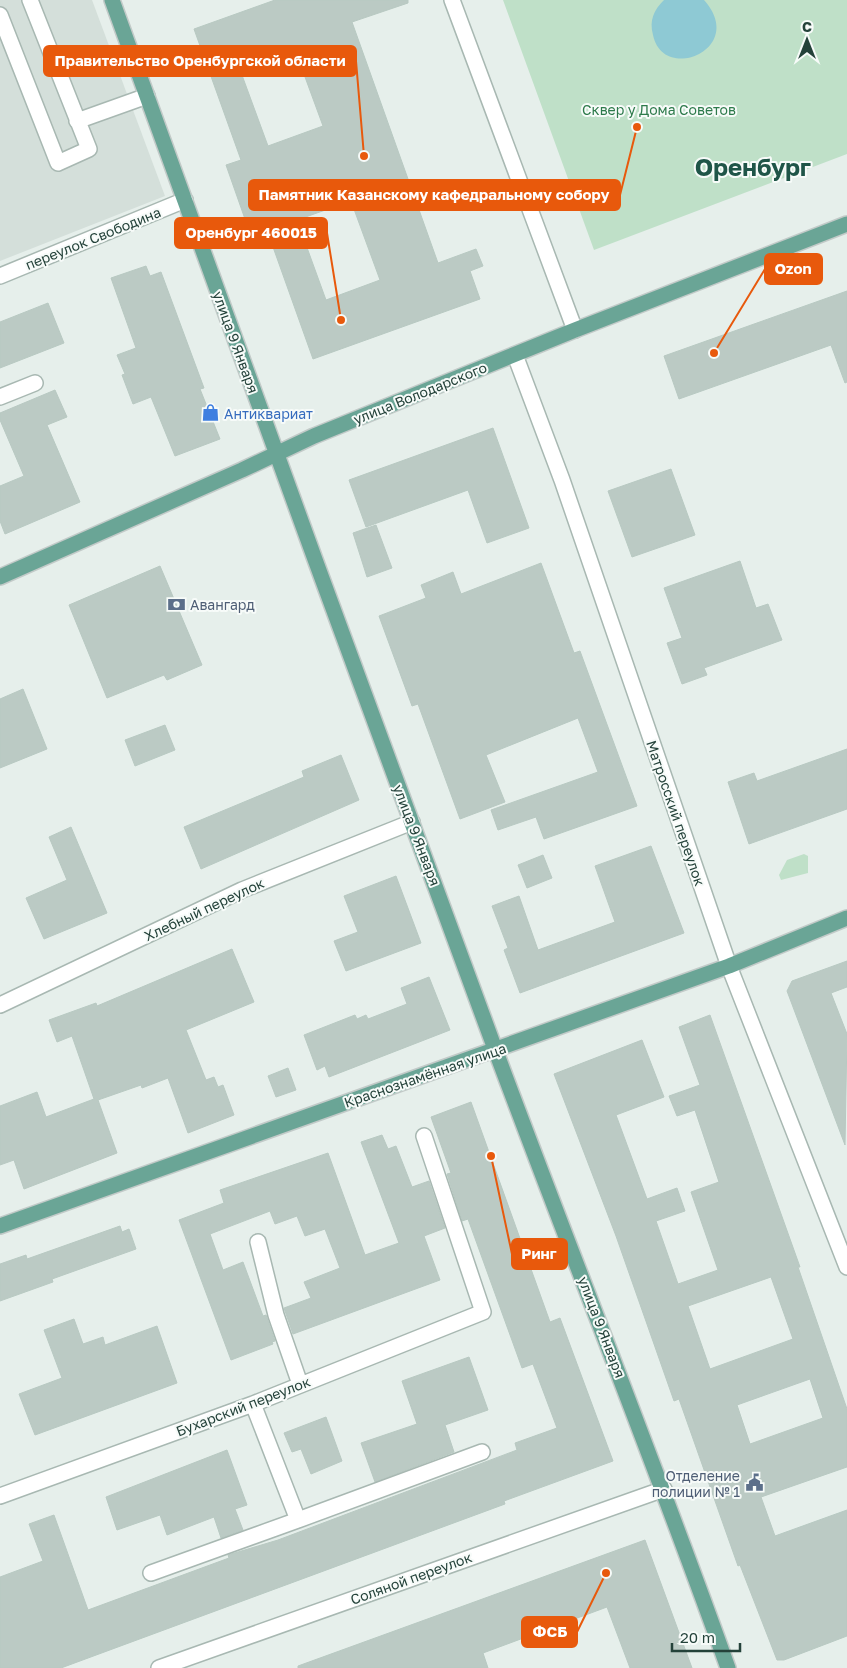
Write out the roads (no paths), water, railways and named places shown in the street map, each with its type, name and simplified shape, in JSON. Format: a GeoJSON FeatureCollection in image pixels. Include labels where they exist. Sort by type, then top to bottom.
{"type":"FeatureCollection","features":[{"type":"Feature","properties":{"kind":"main road","name":"улица 9 Января"},"geometry":{"type":"LineString","coordinates":[[112,0],[276,455],[495,1049],[664,1489],[728,1668]]}},
{"type":"Feature","properties":{"kind":"main road","name":"улица Володарского"},"geometry":{"type":"LineString","coordinates":[[1,574],[276,455],[314,436],[575,330],[847,224]]}},
{"type":"Feature","properties":{"kind":"main road","name":"Краснознамённая улица"},"geometry":{"type":"LineString","coordinates":[[0,1226],[729,966],[847,918]]}},
{"type":"Feature","properties":{"kind":"street"},"geometry":{"type":"LineString","coordinates":[[0,15],[58,163],[89,149],[30,0]]}},
{"type":"Feature","properties":{"kind":"street"},"geometry":{"type":"LineString","coordinates":[[452,0],[575,330]]}},
{"type":"Feature","properties":{"kind":"street"},"geometry":{"type":"LineString","coordinates":[[77,121],[146,96]]}},
{"type":"Feature","properties":{"kind":"street","name":"переулок Свободина"},"geometry":{"type":"LineString","coordinates":[[0,276],[185,200]]}},
{"type":"Feature","properties":{"kind":"street","name":"Матросский переулок"},"geometry":{"type":"LineString","coordinates":[[515,355],[562,480],[729,966],[847,1267]]}},
{"type":"Feature","properties":{"kind":"street"},"geometry":{"type":"LineString","coordinates":[[0,397],[35,383]]}},
{"type":"Feature","properties":{"kind":"street","name":"Хлебный переулок"},"geometry":{"type":"LineString","coordinates":[[0,1005],[242,890],[412,822]]}},
{"type":"Feature","properties":{"kind":"street","name":"Бухарский переулок"},"geometry":{"type":"LineString","coordinates":[[0,1496],[253,1404],[484,1312],[424,1136]]}},
{"type":"Feature","properties":{"kind":"street"},"geometry":{"type":"LineString","coordinates":[[258,1242],[276,1315],[300,1384]]}},
{"type":"Feature","properties":{"kind":"street"},"geometry":{"type":"LineString","coordinates":[[253,1404],[298,1520]]}},
{"type":"Feature","properties":{"kind":"street"},"geometry":{"type":"LineString","coordinates":[[151,1573],[482,1452]]}},
{"type":"Feature","properties":{"kind":"street","name":"Соляной переулок"},"geometry":{"type":"LineString","coordinates":[[159,1668],[664,1489]]}},
{"type":"Feature","properties":{"kind":"water"},"geometry":{"type":"Polygon","coordinates":[[[664,0],[704,0],[715,18],[716,33],[710,46],[699,54],[685,58],[671,57],[660,50],[653,35],[652,20],[655,12],[664,0]]]}},
{"type":"Feature","properties":{"kind":"place","name":"Памятник Казанскому кафедральному собору"},"geometry":{"type":"Point","coordinates":[637,127]}},
{"type":"Feature","properties":{"kind":"place","name":"Правительство Оренбургской области"},"geometry":{"type":"Point","coordinates":[364,156]}},
{"type":"Feature","properties":{"kind":"place","name":"Оренбург 460015"},"geometry":{"type":"Point","coordinates":[341,320]}},
{"type":"Feature","properties":{"kind":"place","name":"Ozon"},"geometry":{"type":"Point","coordinates":[714,353]}},
{"type":"Feature","properties":{"kind":"place","name":"Антиквариат"},"geometry":{"type":"Point","coordinates":[210,413]}},
{"type":"Feature","properties":{"kind":"place","name":"Авангард"},"geometry":{"type":"Point","coordinates":[176,604]}},
{"type":"Feature","properties":{"kind":"place","name":"Ринг"},"geometry":{"type":"Point","coordinates":[491,1156]}},
{"type":"Feature","properties":{"kind":"place","name":"Отделение полиции № 1"},"geometry":{"type":"Point","coordinates":[754,1483]}},
{"type":"Feature","properties":{"kind":"place","name":"ФСБ"},"geometry":{"type":"Point","coordinates":[606,1573]}},
{"type":"Feature","properties":{"kind":"district","name":"Оренбург"},"geometry":{"type":"Point","coordinates":[753,166]}},
{"type":"Feature","properties":{"kind":"park label","name":"Сквер у Дома Советов"},"geometry":{"type":"Point","coordinates":[659,109]}}]}
